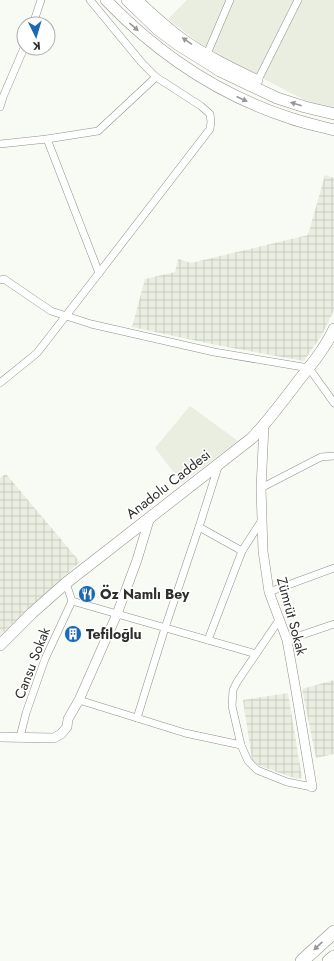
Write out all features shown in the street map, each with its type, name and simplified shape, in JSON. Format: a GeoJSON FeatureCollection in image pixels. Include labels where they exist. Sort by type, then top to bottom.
{"type":"FeatureCollection","features":[{"type":"Feature","properties":{"kind":"highway"},"geometry":{"type":"LineString","coordinates":[[302,961],[334,932]]}},
{"type":"Feature","properties":{"kind":"highway"},"geometry":{"type":"LineString","coordinates":[[329,961],[334,957]]}},
{"type":"Feature","properties":{"kind":"main road"},"geometry":{"type":"LineString","coordinates":[[106,0],[124,19],[165,53],[209,81],[234,95],[275,113],[334,134]]}},
{"type":"Feature","properties":{"kind":"main road"},"geometry":{"type":"LineString","coordinates":[[127,0],[157,29],[177,44],[220,71],[277,98],[334,114]]}},
{"type":"Feature","properties":{"kind":"main road"},"geometry":{"type":"LineString","coordinates":[[291,119],[334,130]]}},
{"type":"Feature","properties":{"kind":"main road","name":"Anadolu Caddesi"},"geometry":{"type":"LineString","coordinates":[[0,644],[66,583],[243,446],[264,426],[331,339],[334,329]]}},
{"type":"Feature","properties":{"kind":"street"},"geometry":{"type":"LineString","coordinates":[[36,16],[41,0]]}},
{"type":"Feature","properties":{"kind":"street"},"geometry":{"type":"LineString","coordinates":[[0,383],[37,353],[210,129],[210,114],[201,106],[156,77],[142,63],[90,0]]}},
{"type":"Feature","properties":{"kind":"street"},"geometry":{"type":"LineString","coordinates":[[138,0],[185,40],[207,54],[258,80],[298,0]]}},
{"type":"Feature","properties":{"kind":"street"},"geometry":{"type":"LineString","coordinates":[[207,54],[230,0]]}},
{"type":"Feature","properties":{"kind":"street"},"geometry":{"type":"LineString","coordinates":[[0,107],[21,56]]}},
{"type":"Feature","properties":{"kind":"street"},"geometry":{"type":"LineString","coordinates":[[0,144],[47,139],[98,131],[156,77]]}},
{"type":"Feature","properties":{"kind":"street"},"geometry":{"type":"LineString","coordinates":[[47,139],[99,273]]}},
{"type":"Feature","properties":{"kind":"street"},"geometry":{"type":"LineString","coordinates":[[1,279],[51,311],[91,324],[214,352],[309,368],[334,403]]}},
{"type":"Feature","properties":{"kind":"street","name":"Zümrüt Sokak"},"geometry":{"type":"LineString","coordinates":[[264,426],[261,488],[263,551],[269,592],[287,640],[312,787]]}},
{"type":"Feature","properties":{"kind":"street"},"geometry":{"type":"LineString","coordinates":[[261,488],[321,457],[334,456]]}},
{"type":"Feature","properties":{"kind":"street"},"geometry":{"type":"LineString","coordinates":[[137,718],[219,464]]}},
{"type":"Feature","properties":{"kind":"street"},"geometry":{"type":"LineString","coordinates":[[0,737],[54,738],[61,734],[67,727],[68,719],[79,700],[117,614],[137,560],[150,517]]}},
{"type":"Feature","properties":{"kind":"street"},"geometry":{"type":"LineString","coordinates":[[208,640],[242,552],[262,520]]}},
{"type":"Feature","properties":{"kind":"street"},"geometry":{"type":"LineString","coordinates":[[199,527],[242,552]]}},
{"type":"Feature","properties":{"kind":"street"},"geometry":{"type":"LineString","coordinates":[[269,592],[334,568]]}},
{"type":"Feature","properties":{"kind":"street"},"geometry":{"type":"LineString","coordinates":[[66,583],[72,601],[256,654]]}},
{"type":"Feature","properties":{"kind":"street","name":"Cansu Sokak"},"geometry":{"type":"LineString","coordinates":[[20,737],[26,713],[45,659],[72,601]]}},
{"type":"Feature","properties":{"kind":"street"},"geometry":{"type":"LineString","coordinates":[[279,620],[237,682],[233,690],[232,706],[241,745],[248,761],[257,770],[287,782],[312,787]]}},
{"type":"Feature","properties":{"kind":"street"},"geometry":{"type":"LineString","coordinates":[[287,640],[334,624]]}},
{"type":"Feature","properties":{"kind":"street"},"geometry":{"type":"LineString","coordinates":[[79,700],[185,732],[241,745]]}},
{"type":"Feature","properties":{"kind":"shaded area"},"geometry":{"type":"Polygon","coordinates":[[[187,0],[334,0],[334,115],[209,51],[168,19],[187,0]]]}},
{"type":"Feature","properties":{"kind":"shaded area"},"geometry":{"type":"Polygon","coordinates":[[[325,175],[334,178],[334,310],[323,333],[304,361],[221,346],[132,327],[145,279],[175,272],[178,259],[191,263],[308,235],[325,175]]]}},
{"type":"Feature","properties":{"kind":"shaded area"},"geometry":{"type":"Polygon","coordinates":[[[190,406],[238,441],[182,483],[155,448],[190,406]]]}},
{"type":"Feature","properties":{"kind":"shaded area"},"geometry":{"type":"Polygon","coordinates":[[[6,474],[80,562],[0,635],[0,478],[6,474]]]}},
{"type":"Feature","properties":{"kind":"shaded area"},"geometry":{"type":"Polygon","coordinates":[[[334,680],[334,754],[316,758],[302,689],[334,680]]]}},
{"type":"Feature","properties":{"kind":"shaded area"},"geometry":{"type":"Polygon","coordinates":[[[288,693],[302,778],[297,779],[260,766],[252,760],[243,700],[288,693]]]}},
{"type":"Feature","properties":{"kind":"place","name":"Öz Namlı Bey"},"geometry":{"type":"Point","coordinates":[87,594]}},
{"type":"Feature","properties":{"kind":"place","name":"Tefiloğlu"},"geometry":{"type":"Point","coordinates":[73,634]}}]}
